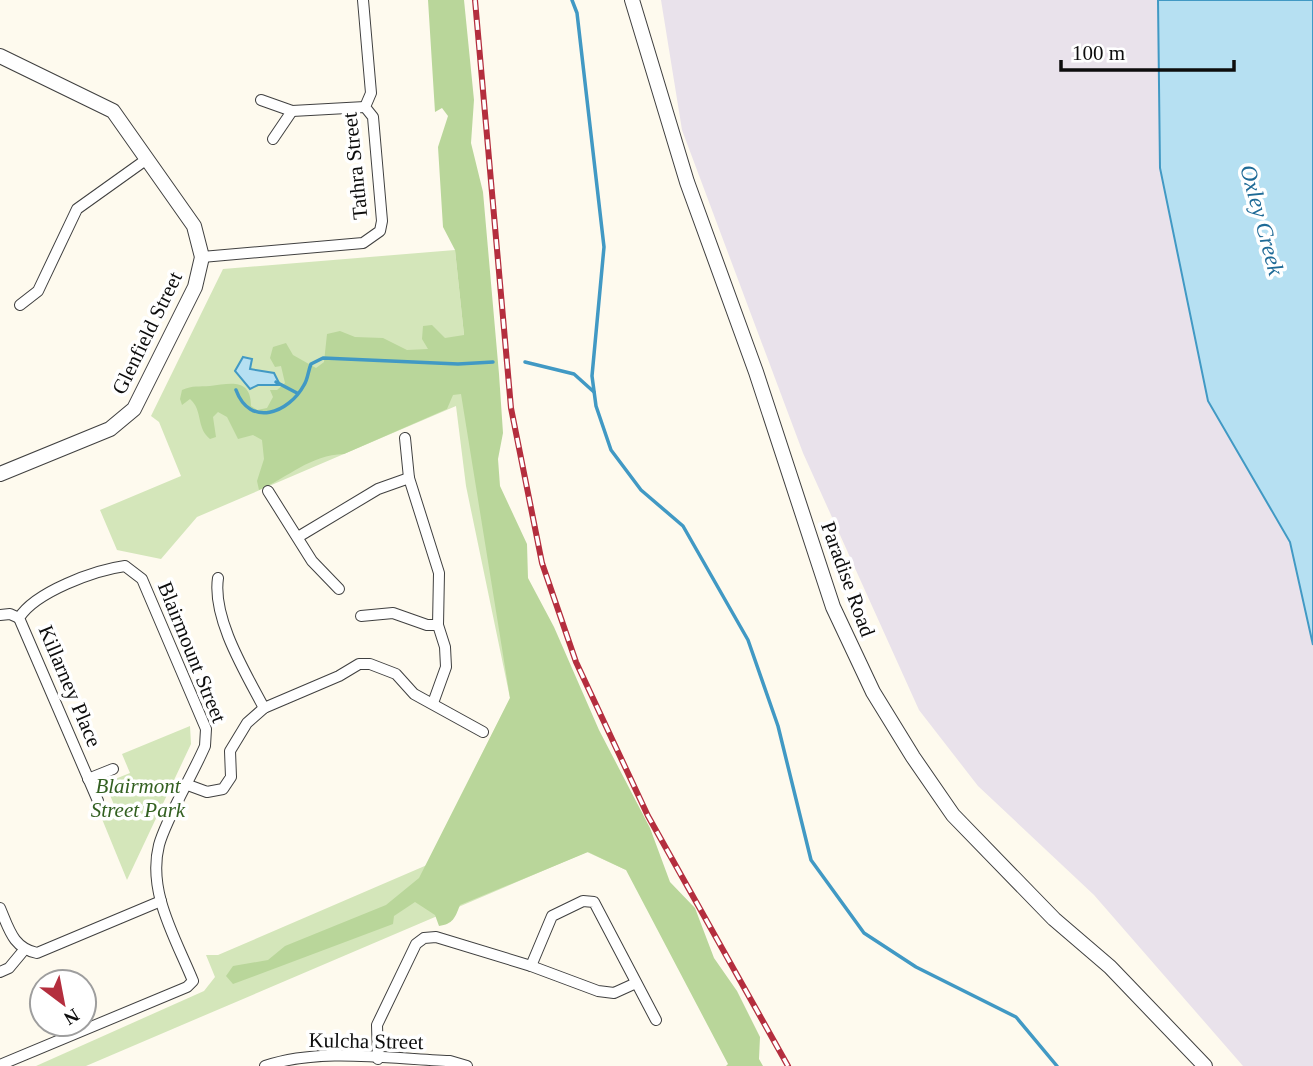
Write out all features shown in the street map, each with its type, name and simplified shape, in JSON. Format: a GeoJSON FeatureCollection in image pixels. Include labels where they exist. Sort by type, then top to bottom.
{"type":"FeatureCollection","features":[{"type":"Feature","properties":{"kind":"street","name":"Tathra Street"},"geometry":{"type":"LineString","coordinates":[[202,257],[363,243],[373,239],[380,231],[382,221],[373,117],[365,107],[371,93],[363,0]]}},
{"type":"Feature","properties":{"kind":"street","name":"Paradise Road"},"geometry":{"type":"LineString","coordinates":[[632,0],[687,182],[756,372],[833,607],[873,692],[953,815],[1054,919],[1110,967],[1205,1066]]}},
{"type":"Feature","properties":{"kind":"street","name":"Glenfield Street"},"geometry":{"type":"LineString","coordinates":[[0,56],[113,111],[194,226],[202,257],[195,287],[134,409],[110,429],[0,474]]}},
{"type":"Feature","properties":{"kind":"street"},"geometry":{"type":"LineString","coordinates":[[261,100],[292,111],[365,107]]}},
{"type":"Feature","properties":{"kind":"street"},"geometry":{"type":"LineString","coordinates":[[273,139],[292,111]]}},
{"type":"Feature","properties":{"kind":"street"},"geometry":{"type":"LineString","coordinates":[[20,305],[38,291],[77,209],[147,159]]}},
{"type":"Feature","properties":{"kind":"street"},"geometry":{"type":"LineString","coordinates":[[405,438],[409,478],[439,573],[438,625],[445,647],[446,667],[433,703]]}},
{"type":"Feature","properties":{"kind":"street"},"geometry":{"type":"LineString","coordinates":[[298,537],[378,489],[409,478]]}},
{"type":"Feature","properties":{"kind":"street"},"geometry":{"type":"LineString","coordinates":[[268,491],[312,561],[339,589]]}},
{"type":"Feature","properties":{"kind":"street","name":"Killarney Place"},"geometry":{"type":"LineString","coordinates":[[98,801],[19,618],[36,599],[106,568],[125,566],[138,574]]}},
{"type":"Feature","properties":{"kind":"street","name":"Blairmount Street"},"geometry":{"type":"LineString","coordinates":[[50,1046],[187,987],[193,981],[161,901],[156,877],[159,845],[205,747],[206,729],[138,574]]}},
{"type":"Feature","properties":{"kind":"street"},"geometry":{"type":"LineString","coordinates":[[218,578],[215,596],[237,655],[264,708]]}},
{"type":"Feature","properties":{"kind":"street"},"geometry":{"type":"LineString","coordinates":[[361,615],[393,613],[427,625],[438,625]]}},
{"type":"Feature","properties":{"kind":"street"},"geometry":{"type":"LineString","coordinates":[[0,615],[10,614],[19,618]]}},
{"type":"Feature","properties":{"kind":"street"},"geometry":{"type":"LineString","coordinates":[[188,785],[216,792],[229,784],[230,751],[247,723],[264,708],[340,676],[359,664],[370,664],[396,674],[414,694],[483,732]]}},
{"type":"Feature","properties":{"kind":"street","name":"Killarney Place"},"geometry":{"type":"LineString","coordinates":[[88,779],[113,769]]}},
{"type":"Feature","properties":{"kind":"street"},"geometry":{"type":"LineString","coordinates":[[0,908],[12,937],[24,950],[47,951],[161,901]]}},
{"type":"Feature","properties":{"kind":"street"},"geometry":{"type":"LineString","coordinates":[[531,966],[552,916],[583,901],[594,902],[656,1020]]}},
{"type":"Feature","properties":{"kind":"street"},"geometry":{"type":"LineString","coordinates":[[377,1059],[377,1025],[416,944],[424,938],[436,937],[531,966],[598,991],[614,993],[636,983]]}},
{"type":"Feature","properties":{"kind":"street"},"geometry":{"type":"LineString","coordinates":[[0,972],[9,968],[24,950]]}},
{"type":"Feature","properties":{"kind":"street"},"geometry":{"type":"LineString","coordinates":[[0,1065],[50,1046]]}},
{"type":"Feature","properties":{"kind":"street"},"geometry":{"type":"LineString","coordinates":[[17,1066],[50,1046]]}},
{"type":"Feature","properties":{"kind":"street","name":"Kulcha Street"},"geometry":{"type":"LineString","coordinates":[[265,1066],[284,1060],[377,1059],[450,1061],[467,1066]]}},
{"type":"Feature","properties":{"kind":"shaded area"},"geometry":{"type":"Polygon","coordinates":[[[661,0],[1313,0],[1313,1066],[1243,1066],[1094,895],[978,786],[919,710],[803,453],[682,130],[661,0]]]}},
{"type":"Feature","properties":{"kind":"green space"},"geometry":{"type":"Polygon","coordinates":[[[428,0],[464,0],[474,100],[471,143],[483,192],[499,374],[503,433],[498,459],[500,486],[527,544],[528,578],[554,627],[599,730],[650,828],[670,882],[695,908],[714,958],[737,991],[760,1037],[759,1059],[763,1066],[726,1066],[728,1064],[626,870],[588,852],[460,905],[453,920],[447,924],[439,926],[435,915],[415,902],[394,916],[393,924],[233,984],[226,976],[233,966],[268,960],[285,946],[386,905],[419,878],[510,698],[461,394],[453,395],[447,409],[344,454],[310,462],[259,490],[257,481],[264,459],[262,440],[253,435],[238,439],[227,417],[218,412],[213,417],[216,437],[210,439],[203,430],[194,403],[190,399],[182,405],[180,399],[182,390],[189,387],[238,384],[247,390],[251,406],[257,410],[267,408],[273,397],[270,390],[277,390],[285,383],[281,366],[275,367],[270,358],[273,347],[286,343],[293,355],[316,368],[324,362],[327,334],[340,331],[355,337],[383,338],[407,350],[428,349],[422,339],[423,326],[432,325],[445,338],[464,335],[455,250],[443,227],[438,147],[448,116],[442,108],[435,112],[428,0]]]}},
{"type":"Feature","properties":{"kind":"green space"},"geometry":{"type":"Polygon","coordinates":[[[455,250],[470,392],[482,469],[626,870],[587,852],[86,1066],[36,1066],[204,991],[215,977],[206,955],[218,955],[427,865],[510,698],[466,486],[456,406],[197,517],[161,559],[117,550],[100,510],[181,476],[159,422],[151,416],[223,269],[455,250]]]}},
{"type":"Feature","properties":{"kind":"green space","name":"Blairmont Street Park"},"geometry":{"type":"Polygon","coordinates":[[[190,726],[191,744],[127,880],[102,819],[117,812],[105,783],[130,773],[122,754],[190,726]]]}},
{"type":"Feature","properties":{"kind":"water","name":"Oxley Creek"},"geometry":{"type":"Polygon","coordinates":[[[1158,0],[1313,0],[1313,645],[1290,542],[1208,401],[1160,168],[1158,0]]]}},
{"type":"Feature","properties":{"kind":"water"},"geometry":{"type":"Polygon","coordinates":[[[243,357],[252,359],[250,369],[274,373],[280,385],[258,385],[250,389],[235,371],[243,357]]]}},
{"type":"Feature","properties":{"kind":"waterway"},"geometry":{"type":"LineString","coordinates":[[572,0],[577,13],[604,247],[592,376],[596,406],[611,450],[641,490],[683,526],[748,640],[778,726],[811,860],[864,933],[916,967],[1016,1017],[1057,1066]]}},
{"type":"Feature","properties":{"kind":"waterway"},"geometry":{"type":"LineString","coordinates":[[236,390],[242,402],[250,409],[270,412],[280,409],[297,395],[305,383],[311,364],[323,358],[458,364],[493,362]]}},
{"type":"Feature","properties":{"kind":"waterway"},"geometry":{"type":"LineString","coordinates":[[525,362],[574,374],[594,392]]}},
{"type":"Feature","properties":{"kind":"waterway"},"geometry":{"type":"LineString","coordinates":[[276,382],[297,393]]}},
{"type":"Feature","properties":{"kind":"railway"},"geometry":{"type":"LineString","coordinates":[[475,0],[511,408],[542,563],[576,662],[648,816],[788,1066]]}}]}
